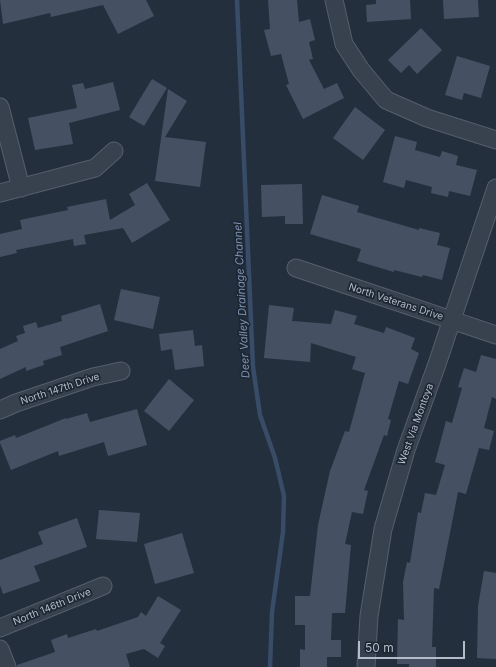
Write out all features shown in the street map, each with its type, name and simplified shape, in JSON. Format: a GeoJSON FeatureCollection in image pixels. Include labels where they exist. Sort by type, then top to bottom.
{"type":"FeatureCollection","features":[{"type":"Feature","properties":{"kind":"street"},"geometry":{"type":"LineString","coordinates":[[334,0],[344,44],[361,70],[386,100],[427,118],[496,140]]}},
{"type":"Feature","properties":{"kind":"street"},"geometry":{"type":"LineString","coordinates":[[0,107],[21,188]]}},
{"type":"Feature","properties":{"kind":"street"},"geometry":{"type":"LineString","coordinates":[[0,193],[95,168],[114,151]]}},
{"type":"Feature","properties":{"kind":"street","name":"West Via Montoya"},"geometry":{"type":"LineString","coordinates":[[366,667],[369,616],[383,529],[406,450],[436,367],[496,188]]}},
{"type":"Feature","properties":{"kind":"street","name":"North Veterans Drive"},"geometry":{"type":"LineString","coordinates":[[296,268],[496,335]]}},
{"type":"Feature","properties":{"kind":"street","name":"North 147th Drive"},"geometry":{"type":"LineString","coordinates":[[0,410],[16,403],[93,377],[121,371]]}},
{"type":"Feature","properties":{"kind":"street","name":"North 146th Drive"},"geometry":{"type":"LineString","coordinates":[[0,628],[103,586]]}},
{"type":"Feature","properties":{"kind":"street"},"geometry":{"type":"LineString","coordinates":[[0,649],[7,667]]}},
{"type":"Feature","properties":{"kind":"building"},"geometry":{"type":"Polygon","coordinates":[[[0,0],[146,0],[154,16],[118,34],[103,5],[51,17],[50,13],[3,24],[0,0]]]}},
{"type":"Feature","properties":{"kind":"building"},"geometry":{"type":"Polygon","coordinates":[[[268,0],[297,0],[299,22],[310,19],[315,40],[309,42],[313,59],[309,60],[324,89],[337,83],[344,98],[303,119],[286,85],[289,84],[281,54],[271,56],[264,30],[270,29],[268,0]]]}},
{"type":"Feature","properties":{"kind":"building"},"geometry":{"type":"Polygon","coordinates":[[[376,0],[410,0],[411,19],[367,22],[366,5],[376,4],[376,0]]]}},
{"type":"Feature","properties":{"kind":"building"},"geometry":{"type":"Polygon","coordinates":[[[443,0],[478,0],[479,17],[444,19],[443,0]]]}},
{"type":"Feature","properties":{"kind":"building"},"geometry":{"type":"Polygon","coordinates":[[[421,28],[442,50],[417,74],[409,65],[401,73],[388,60],[421,28]]]}},
{"type":"Feature","properties":{"kind":"building"},"geometry":{"type":"Polygon","coordinates":[[[457,56],[490,66],[481,98],[464,93],[462,100],[445,95],[457,56]]]}},
{"type":"Feature","properties":{"kind":"building"},"geometry":{"type":"Polygon","coordinates":[[[152,79],[167,88],[144,126],[129,117],[152,79]]]}},
{"type":"Feature","properties":{"kind":"building"},"geometry":{"type":"Polygon","coordinates":[[[113,82],[120,110],[69,123],[73,144],[35,150],[28,118],[77,108],[72,85],[83,83],[85,89],[113,82]]]}},
{"type":"Feature","properties":{"kind":"building"},"geometry":{"type":"Polygon","coordinates":[[[168,89],[187,101],[165,137],[206,142],[200,187],[155,181],[168,89]]]}},
{"type":"Feature","properties":{"kind":"building"},"geometry":{"type":"Polygon","coordinates":[[[355,107],[385,130],[363,160],[333,138],[355,107]]]}},
{"type":"Feature","properties":{"kind":"building"},"geometry":{"type":"Polygon","coordinates":[[[395,136],[417,142],[415,150],[440,157],[442,151],[458,156],[456,165],[477,170],[470,196],[449,191],[448,197],[431,193],[432,187],[406,180],[404,188],[383,182],[395,136]]]}},
{"type":"Feature","properties":{"kind":"building"},"geometry":{"type":"Polygon","coordinates":[[[147,183],[170,220],[132,243],[123,228],[84,235],[86,244],[74,246],[73,239],[16,250],[17,253],[0,257],[0,234],[22,229],[20,220],[68,210],[67,207],[106,199],[110,220],[135,205],[129,194],[147,183]]]}},
{"type":"Feature","properties":{"kind":"building"},"geometry":{"type":"Polygon","coordinates":[[[302,184],[303,224],[285,224],[285,216],[262,217],[261,185],[302,184]]]}},
{"type":"Feature","properties":{"kind":"building"},"geometry":{"type":"Polygon","coordinates":[[[322,195],[359,206],[357,212],[419,230],[419,228],[440,233],[437,245],[450,248],[442,280],[394,270],[394,272],[357,261],[361,249],[310,234],[322,195]]]}},
{"type":"Feature","properties":{"kind":"building"},"geometry":{"type":"Polygon","coordinates":[[[121,289],[160,297],[153,329],[114,320],[121,289]]]}},
{"type":"Feature","properties":{"kind":"building"},"geometry":{"type":"Polygon","coordinates":[[[100,304],[108,331],[60,347],[62,355],[43,361],[44,365],[26,371],[26,367],[0,379],[0,349],[18,341],[16,336],[25,333],[23,326],[36,322],[38,328],[62,321],[61,316],[100,304]]]}},
{"type":"Feature","properties":{"kind":"building"},"geometry":{"type":"Polygon","coordinates":[[[269,305],[294,308],[292,321],[331,324],[335,310],[357,316],[354,324],[384,333],[386,327],[415,338],[411,349],[419,353],[408,384],[399,381],[388,419],[391,420],[387,436],[384,435],[364,490],[368,491],[363,514],[352,512],[345,544],[351,545],[345,613],[332,613],[331,640],[341,640],[341,657],[327,657],[327,667],[300,667],[300,649],[305,650],[305,625],[295,625],[295,596],[310,596],[318,525],[330,471],[345,431],[349,432],[365,373],[352,369],[356,357],[311,343],[310,362],[264,358],[269,305]]]}},
{"type":"Feature","properties":{"kind":"building"},"geometry":{"type":"Polygon","coordinates":[[[193,330],[195,346],[202,345],[204,366],[175,370],[172,349],[161,351],[159,334],[193,330]]]}},
{"type":"Feature","properties":{"kind":"building"},"geometry":{"type":"Polygon","coordinates":[[[481,355],[496,359],[496,399],[492,397],[484,428],[494,431],[489,450],[479,448],[466,494],[458,492],[439,589],[434,588],[432,647],[436,647],[436,667],[409,667],[409,664],[397,664],[398,619],[404,620],[403,582],[407,562],[410,563],[418,512],[421,513],[425,493],[436,495],[445,465],[435,462],[446,421],[452,423],[462,388],[458,387],[464,368],[476,372],[481,355]]]}},
{"type":"Feature","properties":{"kind":"building"},"geometry":{"type":"Polygon","coordinates":[[[169,379],[194,400],[169,431],[144,411],[169,379]]]}},
{"type":"Feature","properties":{"kind":"building"},"geometry":{"type":"Polygon","coordinates":[[[137,409],[147,445],[108,456],[104,442],[59,456],[58,451],[11,470],[0,443],[0,441],[15,435],[16,438],[66,418],[87,413],[90,422],[137,409]]]}},
{"type":"Feature","properties":{"kind":"building"},"geometry":{"type":"Polygon","coordinates":[[[99,510],[140,513],[137,542],[96,539],[99,510]]]}},
{"type":"Feature","properties":{"kind":"building"},"geometry":{"type":"Polygon","coordinates":[[[77,518],[87,547],[34,566],[40,581],[3,594],[0,585],[0,560],[43,544],[38,532],[77,518]]]}},
{"type":"Feature","properties":{"kind":"building"},"geometry":{"type":"Polygon","coordinates":[[[182,533],[194,573],[155,584],[144,544],[182,533]]]}},
{"type":"Feature","properties":{"kind":"building"},"geometry":{"type":"Polygon","coordinates":[[[484,571],[496,573],[496,659],[477,658],[478,606],[484,571]]]}},
{"type":"Feature","properties":{"kind":"building"},"geometry":{"type":"Polygon","coordinates":[[[158,596],[181,610],[160,643],[165,646],[158,658],[144,649],[126,654],[130,667],[17,667],[17,665],[55,652],[51,640],[67,634],[68,638],[96,629],[97,631],[138,617],[141,612],[146,616],[158,596]]]}},
{"type":"Feature","properties":{"kind":"waterway","name":"Deer Valley Drainage Channel"},"geometry":{"type":"LineString","coordinates":[[237,0],[253,367],[260,415],[275,458],[284,496],[283,532],[272,612],[270,667]]}}]}
